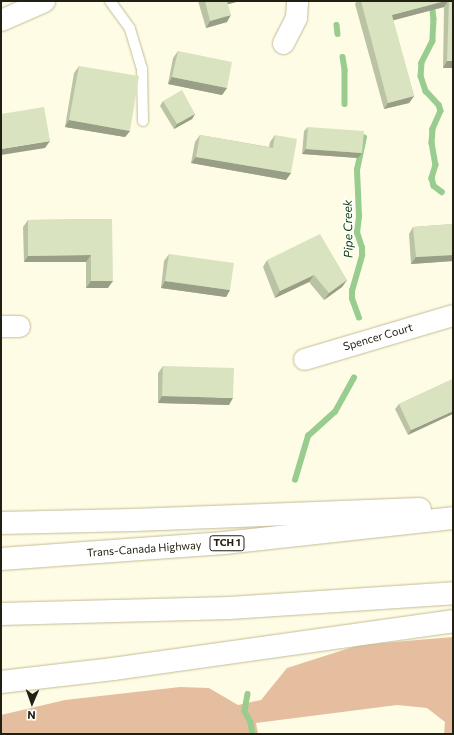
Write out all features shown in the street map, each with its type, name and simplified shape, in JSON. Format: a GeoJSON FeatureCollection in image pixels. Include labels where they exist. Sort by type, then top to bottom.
{"type":"FeatureCollection","features":[{"type":"Feature","properties":{"kind":"highway"},"geometry":{"type":"LineString","coordinates":[[1,523],[134,520],[453,508]]}},
{"type":"Feature","properties":{"kind":"highway","name":"Trans-Canada Highway"},"geometry":{"type":"LineString","coordinates":[[1,559],[224,543],[453,518]]}},
{"type":"Feature","properties":{"kind":"highway"},"geometry":{"type":"LineString","coordinates":[[1,614],[230,608],[453,593]]}},
{"type":"Feature","properties":{"kind":"highway"},"geometry":{"type":"LineString","coordinates":[[1,682],[113,669],[453,621]]}},
{"type":"Feature","properties":{"kind":"street"},"geometry":{"type":"LineString","coordinates":[[1,20],[44,1]]}},
{"type":"Feature","properties":{"kind":"street"},"geometry":{"type":"LineString","coordinates":[[283,43],[296,17],[297,1]]}},
{"type":"Feature","properties":{"kind":"street","name":"Spencer Court"},"geometry":{"type":"LineString","coordinates":[[304,359],[453,315]]}},
{"type":"Feature","properties":{"kind":"lane"},"geometry":{"type":"LineString","coordinates":[[110,1],[130,29],[142,70],[143,121]]}},
{"type":"Feature","properties":{"kind":"shaded area"},"geometry":{"type":"Polygon","coordinates":[[[453,637],[453,734],[444,734],[445,722],[427,708],[397,705],[256,723],[258,734],[1,734],[1,715],[65,700],[180,687],[209,688],[238,705],[261,700],[287,668],[359,645],[453,637]]]}},
{"type":"Feature","properties":{"kind":"building"},"geometry":{"type":"Polygon","coordinates":[[[205,1],[227,1],[231,15],[210,21],[205,1]]]}},
{"type":"Feature","properties":{"kind":"building"},"geometry":{"type":"Polygon","coordinates":[[[361,1],[445,1],[392,15],[414,96],[388,103],[361,1]]]}},
{"type":"Feature","properties":{"kind":"building"},"geometry":{"type":"Polygon","coordinates":[[[449,1],[453,1],[453,61],[447,61],[449,1]]]}},
{"type":"Feature","properties":{"kind":"building"},"geometry":{"type":"Polygon","coordinates":[[[178,51],[232,62],[227,88],[172,77],[178,51]]]}},
{"type":"Feature","properties":{"kind":"building"},"geometry":{"type":"Polygon","coordinates":[[[79,66],[139,76],[130,131],[69,120],[79,66]]]}},
{"type":"Feature","properties":{"kind":"building"},"geometry":{"type":"Polygon","coordinates":[[[182,90],[195,114],[177,124],[163,101],[182,90]]]}},
{"type":"Feature","properties":{"kind":"building"},"geometry":{"type":"Polygon","coordinates":[[[44,107],[50,141],[1,149],[1,114],[44,107]]]}},
{"type":"Feature","properties":{"kind":"building"},"geometry":{"type":"Polygon","coordinates":[[[308,127],[364,131],[362,153],[306,149],[308,127]]]}},
{"type":"Feature","properties":{"kind":"building"},"geometry":{"type":"Polygon","coordinates":[[[200,135],[273,148],[275,135],[297,139],[291,173],[196,157],[200,135]]]}},
{"type":"Feature","properties":{"kind":"building"},"geometry":{"type":"Polygon","coordinates":[[[112,219],[113,281],[91,281],[91,255],[28,256],[28,220],[112,219]]]}},
{"type":"Feature","properties":{"kind":"building"},"geometry":{"type":"Polygon","coordinates":[[[453,224],[453,255],[416,257],[413,227],[453,224]]]}},
{"type":"Feature","properties":{"kind":"building"},"geometry":{"type":"Polygon","coordinates":[[[320,234],[347,280],[329,293],[314,275],[280,291],[267,260],[320,234]]]}},
{"type":"Feature","properties":{"kind":"building"},"geometry":{"type":"Polygon","coordinates":[[[169,254],[234,263],[230,290],[165,281],[169,254]]]}},
{"type":"Feature","properties":{"kind":"building"},"geometry":{"type":"Polygon","coordinates":[[[163,366],[234,368],[233,398],[162,396],[163,366]]]}},
{"type":"Feature","properties":{"kind":"building"},"geometry":{"type":"Polygon","coordinates":[[[453,379],[453,411],[411,430],[399,404],[453,379]]]}},
{"type":"Feature","properties":{"kind":"waterway"},"geometry":{"type":"LineString","coordinates":[[432,1],[434,19],[433,41],[422,63],[421,76],[426,91],[439,105],[441,111],[433,129],[432,143],[436,165],[432,178],[434,186],[442,192]]}},
{"type":"Feature","properties":{"kind":"waterway","name":"Pipe Creek"},"geometry":{"type":"LineString","coordinates":[[337,25],[338,34]]}},
{"type":"Feature","properties":{"kind":"waterway","name":"Pipe Creek"},"geometry":{"type":"LineString","coordinates":[[343,57],[345,70],[345,104]]}},
{"type":"Feature","properties":{"kind":"waterway","name":"Pipe Creek"},"geometry":{"type":"LineString","coordinates":[[359,318],[352,299],[352,291],[362,255],[362,248],[357,233],[359,216],[357,170],[364,138]]}},
{"type":"Feature","properties":{"kind":"waterway","name":"Pipe Creek"},"geometry":{"type":"LineString","coordinates":[[295,480],[308,436],[335,412],[354,378]]}},
{"type":"Feature","properties":{"kind":"waterway","name":"Pipe Creek"},"geometry":{"type":"LineString","coordinates":[[248,694],[245,711],[251,723],[253,734]]}}]}
